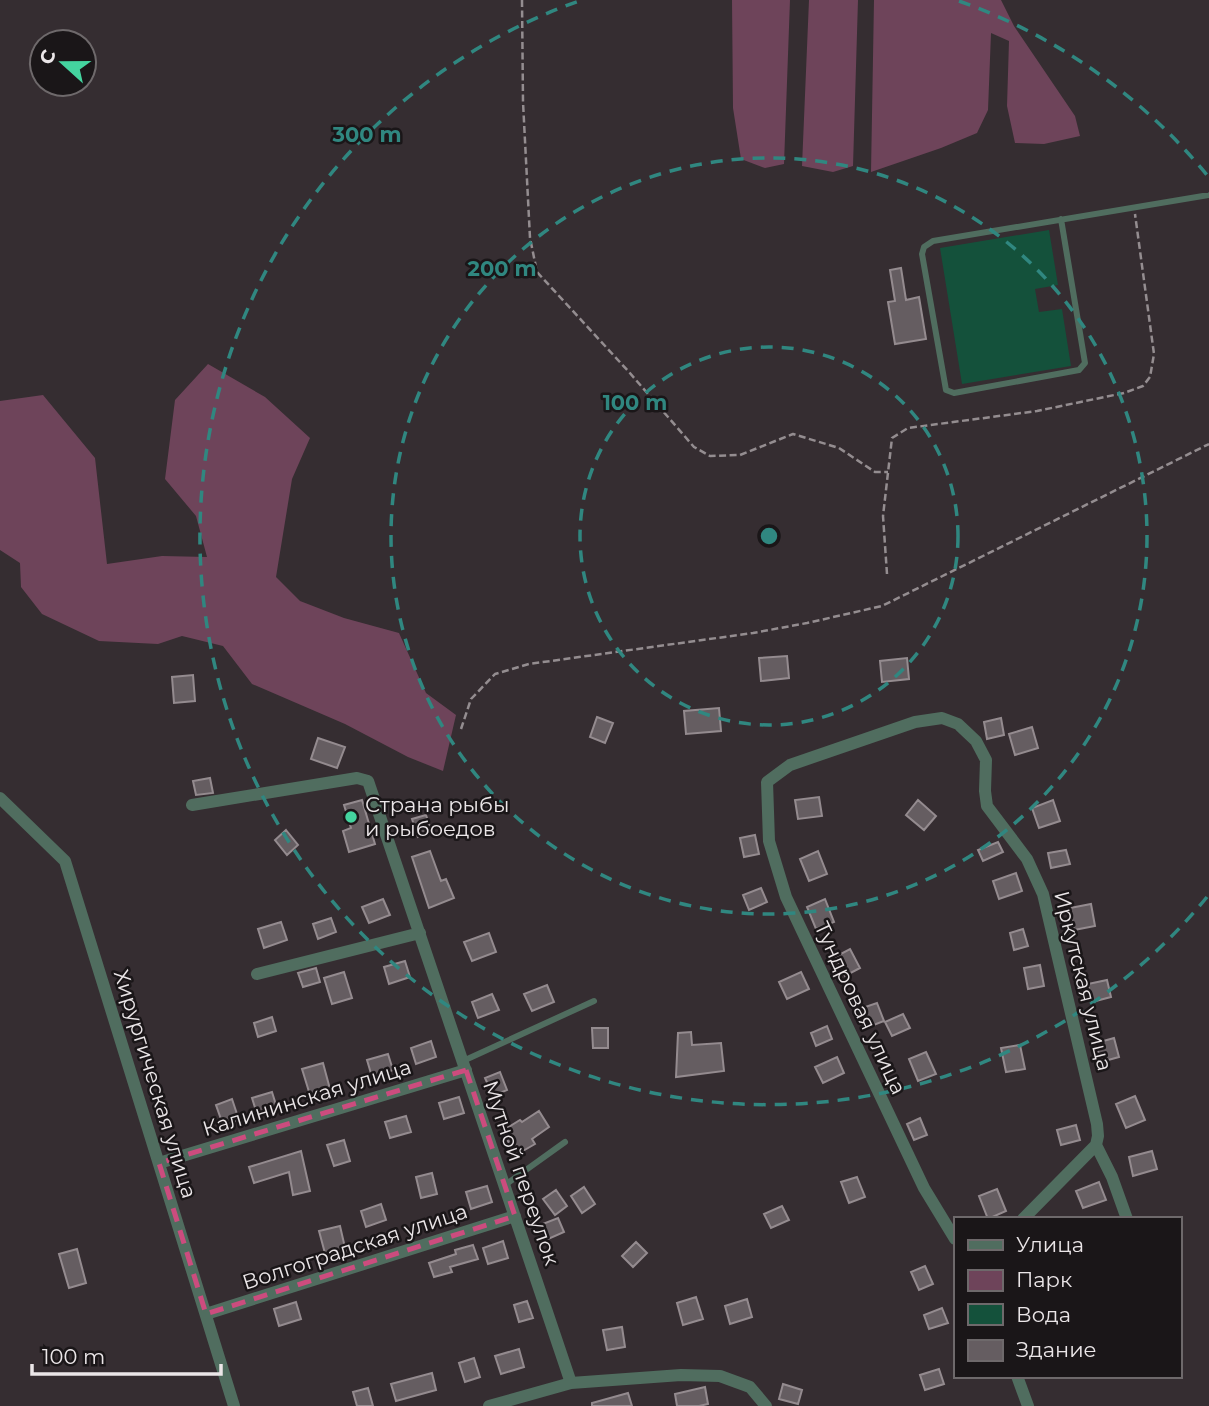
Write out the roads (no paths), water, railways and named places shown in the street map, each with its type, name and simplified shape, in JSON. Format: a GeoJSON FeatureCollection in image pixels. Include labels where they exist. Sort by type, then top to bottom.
{"type":"FeatureCollection","features":[{"type":"Feature","properties":{"kind":"street","name":"Иркутская улица"},"geometry":{"type":"LineString","coordinates":[[767,782],[790,765],[915,722],[942,718],[958,724],[976,741],[986,760],[987,806],[1027,859],[1043,894],[1097,1124],[1096,1145],[1112,1177],[1126,1217]]}},
{"type":"Feature","properties":{"kind":"street","name":"Мутной переулок"},"geometry":{"type":"LineString","coordinates":[[192,805],[357,778],[368,781],[571,1383]]}},
{"type":"Feature","properties":{"kind":"street","name":"Тундровая улица"},"geometry":{"type":"LineString","coordinates":[[767,782],[769,842],[786,897],[924,1188],[954,1237]]}},
{"type":"Feature","properties":{"kind":"street","name":"Хирургическая улица"},"geometry":{"type":"LineString","coordinates":[[0,798],[65,861],[234,1406]]}},
{"type":"Feature","properties":{"kind":"street"},"geometry":{"type":"LineString","coordinates":[[257,974],[420,933]]}},
{"type":"Feature","properties":{"kind":"street","name":"Калининская улица"},"geometry":{"type":"LineString","coordinates":[[159,1163],[464,1065]]}},
{"type":"Feature","properties":{"kind":"street"},"geometry":{"type":"LineString","coordinates":[[1025,1217],[1096,1145]]}},
{"type":"Feature","properties":{"kind":"street","name":"Волгоградская улица"},"geometry":{"type":"LineString","coordinates":[[206,1314],[515,1216]]}},
{"type":"Feature","properties":{"kind":"street"},"geometry":{"type":"LineString","coordinates":[[489,1406],[571,1383],[681,1375],[720,1376],[750,1387],[766,1406]]}},
{"type":"Feature","properties":{"kind":"street"},"geometry":{"type":"LineString","coordinates":[[1018,1378],[1028,1406]]}},
{"type":"Feature","properties":{"kind":"lane"},"geometry":{"type":"LineString","coordinates":[[1061,219],[1085,363],[1079,370],[954,393],[946,390],[922,254],[924,247],[933,241],[1061,219],[1209,195]]}},
{"type":"Feature","properties":{"kind":"lane"},"geometry":{"type":"LineString","coordinates":[[464,1065],[594,1001]]}},
{"type":"Feature","properties":{"kind":"lane"},"geometry":{"type":"LineString","coordinates":[[505,1185],[565,1142]]}},
{"type":"Feature","properties":{"kind":"water"},"geometry":{"type":"Polygon","coordinates":[[[1049,230],[1058,285],[1035,289],[1039,312],[1062,309],[1071,366],[962,384],[940,248],[1049,230]]]}},
{"type":"Feature","properties":{"kind":"place","name":"Страна рыбы и рыбоедов"},"geometry":{"type":"Point","coordinates":[351,817]}}]}
